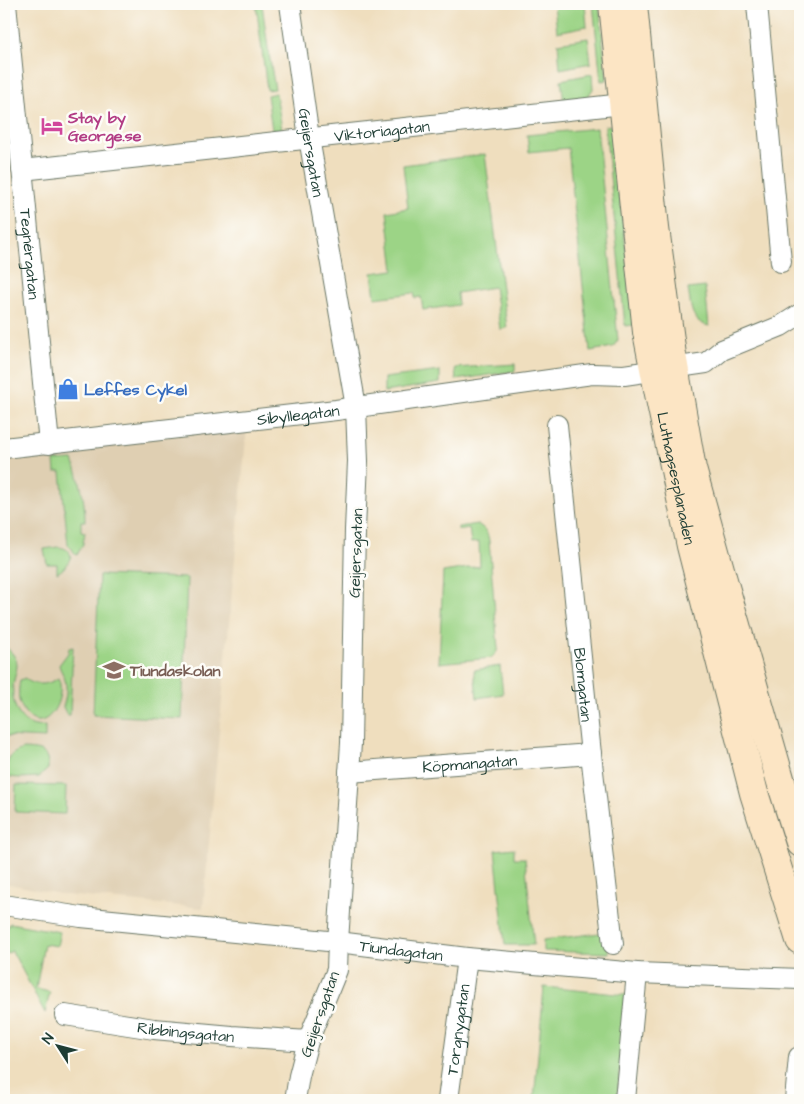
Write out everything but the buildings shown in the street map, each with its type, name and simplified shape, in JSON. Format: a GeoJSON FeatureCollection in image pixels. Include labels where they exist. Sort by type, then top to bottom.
{"type":"FeatureCollection","features":[{"type":"Feature","properties":{"kind":"main road","name":"Luthagsesplanaden"},"geometry":{"type":"LineString","coordinates":[[612,4],[647,332],[663,363],[781,782],[800,842]]}},
{"type":"Feature","properties":{"kind":"main road","name":"Luthagsesplanaden"},"geometry":{"type":"LineString","coordinates":[[633,4],[655,228],[663,363],[692,546],[754,793],[800,940]]}},
{"type":"Feature","properties":{"kind":"street","name":"Tegnérgatan"},"geometry":{"type":"LineString","coordinates":[[6,4],[49,444]]}},
{"type":"Feature","properties":{"kind":"street","name":"Geijersgatan"},"geometry":{"type":"LineString","coordinates":[[290,4],[309,138],[356,407],[358,462],[354,530],[351,742],[337,970],[308,1041],[295,1100]]}},
{"type":"Feature","properties":{"kind":"street"},"geometry":{"type":"LineString","coordinates":[[757,4],[781,262]]}},
{"type":"Feature","properties":{"kind":"street","name":"Viktoriagatan"},"geometry":{"type":"LineString","coordinates":[[22,170],[623,104]]}},
{"type":"Feature","properties":{"kind":"street","name":"Sibyllegatan"},"geometry":{"type":"LineString","coordinates":[[4,448],[356,407],[592,374],[622,364],[706,363],[722,350],[781,326],[800,314]]}},
{"type":"Feature","properties":{"kind":"street","name":"Blomgatan"},"geometry":{"type":"LineString","coordinates":[[557,425],[613,944]]}},
{"type":"Feature","properties":{"kind":"street","name":"Köpmangatan"},"geometry":{"type":"LineString","coordinates":[[349,772],[591,754]]}},
{"type":"Feature","properties":{"kind":"street","name":"Tiundagatan"},"geometry":{"type":"LineString","coordinates":[[4,905],[81,917],[338,942],[467,958],[637,973],[800,979]]}},
{"type":"Feature","properties":{"kind":"street","name":"Torgnygatan"},"geometry":{"type":"LineString","coordinates":[[448,1100],[467,958]]}},
{"type":"Feature","properties":{"kind":"street"},"geometry":{"type":"LineString","coordinates":[[625,1100],[637,973]]}},
{"type":"Feature","properties":{"kind":"street","name":"Ribbingsgatan"},"geometry":{"type":"LineString","coordinates":[[65,1016],[154,1029],[308,1041]]}},
{"type":"Feature","properties":{"kind":"street"},"geometry":{"type":"LineString","coordinates":[[795,1100],[799,1057]]}},
{"type":"Feature","properties":{"kind":"shaded area","name":"Tiundaskolan"},"geometry":{"type":"Polygon","coordinates":[[[247,427],[203,908],[65,895],[4,883],[4,457],[247,427]]]}},
{"type":"Feature","properties":{"kind":"green space"},"geometry":{"type":"Polygon","coordinates":[[[256,4],[262,4],[275,89],[267,90],[256,4]]]}},
{"type":"Feature","properties":{"kind":"green space"},"geometry":{"type":"Polygon","coordinates":[[[554,4],[585,4],[587,26],[557,32],[554,4]]]}},
{"type":"Feature","properties":{"kind":"green space"},"geometry":{"type":"Polygon","coordinates":[[[593,4],[599,4],[607,80],[601,81],[593,4]]]}},
{"type":"Feature","properties":{"kind":"green space"},"geometry":{"type":"Polygon","coordinates":[[[588,38],[591,63],[560,69],[558,43],[588,38]]]}},
{"type":"Feature","properties":{"kind":"green space"},"geometry":{"type":"Polygon","coordinates":[[[592,74],[593,89],[586,99],[564,103],[561,80],[592,74]]]}},
{"type":"Feature","properties":{"kind":"green space"},"geometry":{"type":"Polygon","coordinates":[[[276,93],[282,129],[272,130],[267,95],[276,93]]]}},
{"type":"Feature","properties":{"kind":"green space"},"geometry":{"type":"Polygon","coordinates":[[[610,125],[615,148],[634,325],[625,326],[605,126],[610,125]]]}},
{"type":"Feature","properties":{"kind":"green space"},"geometry":{"type":"Polygon","coordinates":[[[597,128],[618,340],[613,347],[590,351],[568,148],[529,152],[527,135],[597,128]]]}},
{"type":"Feature","properties":{"kind":"green space"},"geometry":{"type":"Polygon","coordinates":[[[485,154],[507,328],[500,329],[494,287],[457,293],[458,305],[423,310],[421,297],[415,298],[414,293],[375,298],[372,273],[394,270],[387,212],[408,208],[403,165],[485,154]]]}},
{"type":"Feature","properties":{"kind":"green space"},"geometry":{"type":"Polygon","coordinates":[[[705,287],[709,326],[698,321],[692,312],[688,289],[705,287]]]}},
{"type":"Feature","properties":{"kind":"green space"},"geometry":{"type":"Polygon","coordinates":[[[515,364],[515,371],[456,380],[455,368],[515,364]]]}},
{"type":"Feature","properties":{"kind":"green space"},"geometry":{"type":"Polygon","coordinates":[[[440,371],[440,383],[384,392],[384,378],[440,371]]]}},
{"type":"Feature","properties":{"kind":"green space"},"geometry":{"type":"Polygon","coordinates":[[[73,460],[82,490],[85,513],[85,521],[81,521],[81,531],[85,532],[83,544],[77,555],[68,545],[61,472],[55,472],[54,461],[73,460]]]}},
{"type":"Feature","properties":{"kind":"green space"},"geometry":{"type":"Polygon","coordinates":[[[477,524],[484,529],[489,538],[498,649],[491,658],[439,663],[443,572],[480,566],[479,542],[471,543],[469,528],[458,530],[458,527],[477,524]]]}},
{"type":"Feature","properties":{"kind":"green space"},"geometry":{"type":"Polygon","coordinates":[[[58,547],[66,549],[71,556],[66,566],[57,573],[57,564],[47,564],[44,549],[58,547]]]}},
{"type":"Feature","properties":{"kind":"green space"},"geometry":{"type":"Polygon","coordinates":[[[99,575],[187,578],[182,719],[93,715],[99,575]]]}},
{"type":"Feature","properties":{"kind":"green space"},"geometry":{"type":"Polygon","coordinates":[[[4,646],[13,654],[17,662],[13,685],[16,709],[20,716],[30,724],[45,726],[45,738],[4,736],[4,646]]]}},
{"type":"Feature","properties":{"kind":"green space"},"geometry":{"type":"Polygon","coordinates":[[[73,647],[70,715],[67,715],[63,707],[66,696],[66,684],[59,665],[68,653],[69,648],[73,647]]]}},
{"type":"Feature","properties":{"kind":"green space"},"geometry":{"type":"Polygon","coordinates":[[[500,666],[503,694],[477,698],[474,670],[500,666]]]}},
{"type":"Feature","properties":{"kind":"green space"},"geometry":{"type":"Polygon","coordinates":[[[25,678],[32,683],[41,684],[58,678],[60,690],[57,704],[45,719],[40,721],[33,720],[22,707],[19,700],[19,687],[20,680],[25,678]]]}},
{"type":"Feature","properties":{"kind":"green space"},"geometry":{"type":"Polygon","coordinates":[[[23,749],[42,752],[47,758],[48,769],[39,777],[11,777],[6,772],[8,760],[13,754],[23,749]]]}},
{"type":"Feature","properties":{"kind":"green space"},"geometry":{"type":"Polygon","coordinates":[[[16,785],[66,786],[65,814],[15,812],[16,785]]]}},
{"type":"Feature","properties":{"kind":"green space"},"geometry":{"type":"Polygon","coordinates":[[[514,848],[514,858],[525,858],[534,945],[505,945],[495,850],[514,848]]]}},
{"type":"Feature","properties":{"kind":"green space"},"geometry":{"type":"Polygon","coordinates":[[[10,923],[60,932],[57,946],[44,944],[36,989],[50,992],[45,1013],[12,951],[4,955],[4,934],[10,923]]]}},
{"type":"Feature","properties":{"kind":"green space"},"geometry":{"type":"Polygon","coordinates":[[[608,932],[609,953],[543,951],[543,940],[608,932]]]}},
{"type":"Feature","properties":{"kind":"green space"},"geometry":{"type":"Polygon","coordinates":[[[544,987],[627,995],[617,1100],[534,1100],[544,987]]]}},
{"type":"Feature","properties":{"kind":"place","name":"Stay by George.se"},"geometry":{"type":"Point","coordinates":[52,126]}},
{"type":"Feature","properties":{"kind":"place","name":"Leffes Cykel"},"geometry":{"type":"Point","coordinates":[68,389]}},
{"type":"Feature","properties":{"kind":"place","name":"Tiundaskolan"},"geometry":{"type":"Point","coordinates":[114,670]}}]}
